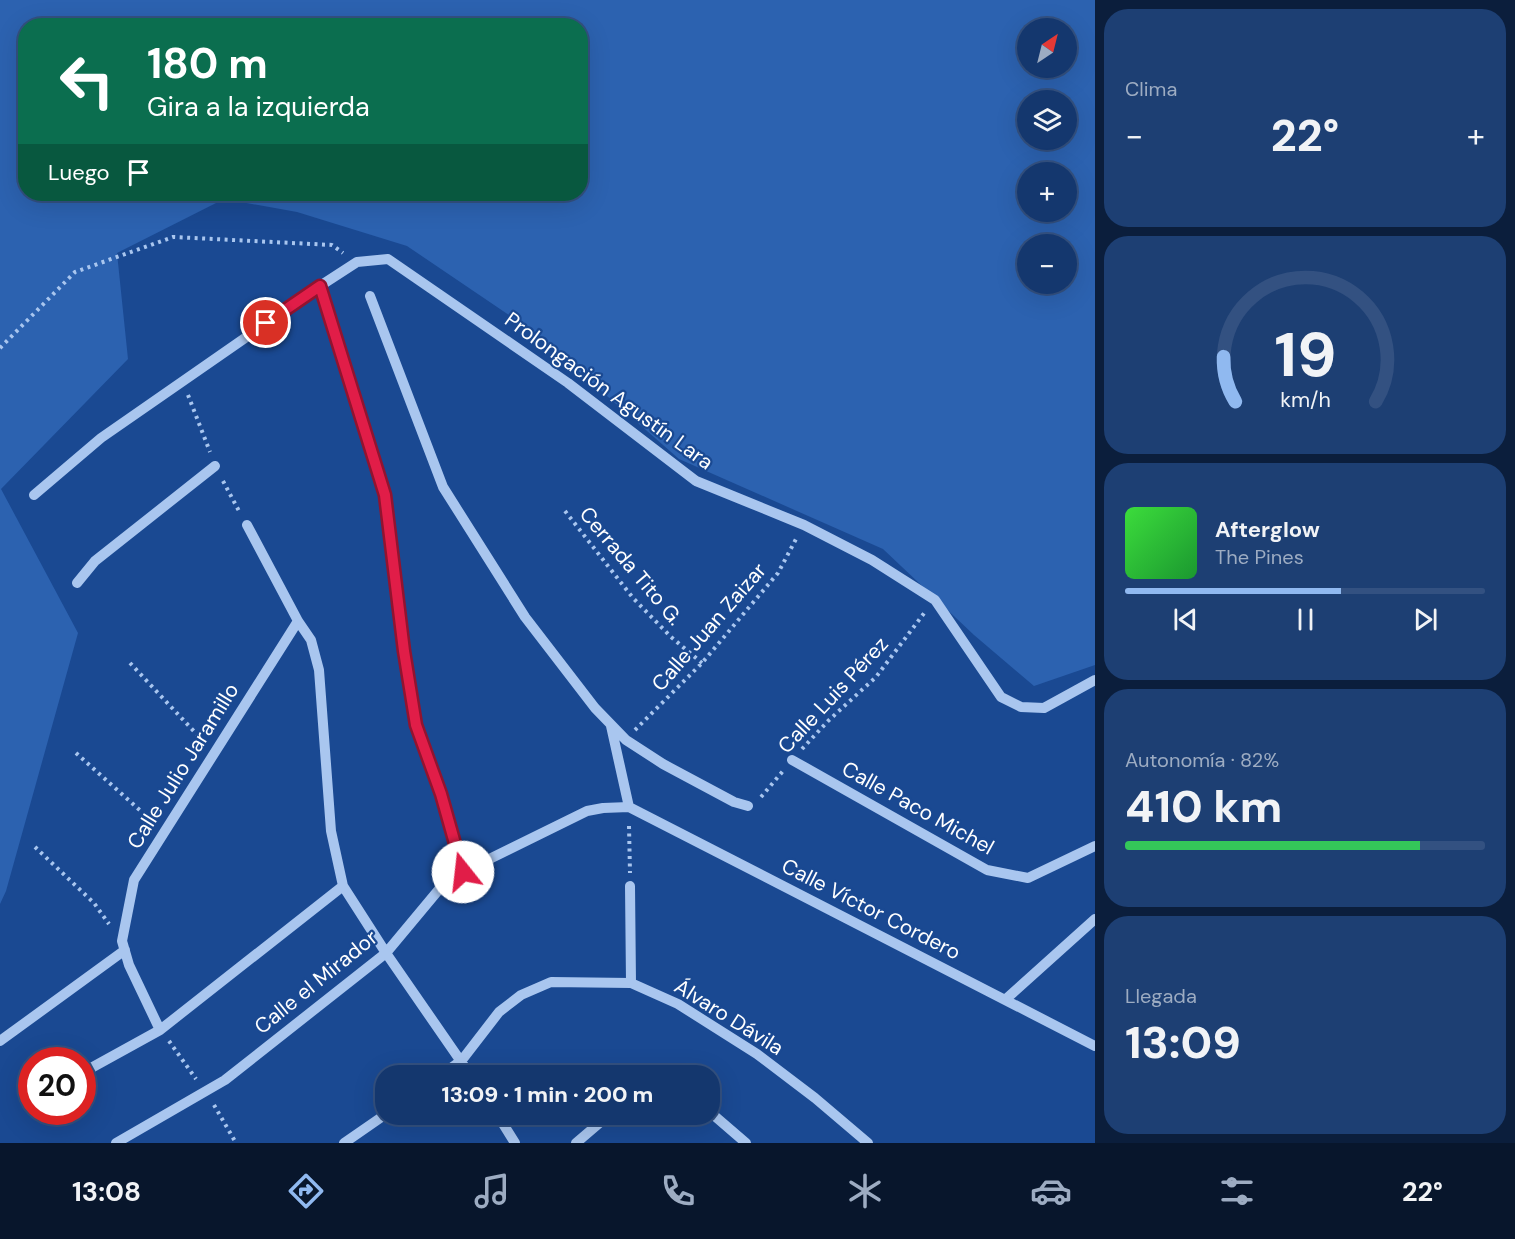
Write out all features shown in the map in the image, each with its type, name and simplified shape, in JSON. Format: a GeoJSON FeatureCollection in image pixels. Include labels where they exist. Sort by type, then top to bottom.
{"type":"FeatureCollection","features":[{"type":"Feature","properties":{"kind":"street","name":"Prolongación Agustín Lara"},"geometry":{"type":"LineString","coordinates":[[357,262],[388,259],[568,383],[696,480],[804,525],[872,560],[935,600],[1001,697],[1021,707],[1044,708],[1095,680]]}},
{"type":"Feature","properties":{"kind":"street"},"geometry":{"type":"LineString","coordinates":[[34,495],[101,438],[357,262]]}},
{"type":"Feature","properties":{"kind":"street"},"geometry":{"type":"LineString","coordinates":[[320,286],[385,495],[404,651],[416,725],[441,794],[463,872]]}},
{"type":"Feature","properties":{"kind":"street"},"geometry":{"type":"LineString","coordinates":[[370,296],[443,487],[525,616],[611,726],[626,740],[663,764],[734,802],[748,806]]}},
{"type":"Feature","properties":{"kind":"street"},"geometry":{"type":"LineString","coordinates":[[77,583],[95,561],[215,466]]}},
{"type":"Feature","properties":{"kind":"street"},"geometry":{"type":"LineString","coordinates":[[247,525],[298,621],[311,640],[319,670],[331,831],[344,886],[386,953],[465,1065]]}},
{"type":"Feature","properties":{"kind":"street","name":"Calle Julio Jaramillo"},"geometry":{"type":"LineString","coordinates":[[123,945],[134,880],[298,621]]}},
{"type":"Feature","properties":{"kind":"street"},"geometry":{"type":"LineString","coordinates":[[611,726],[629,807]]}},
{"type":"Feature","properties":{"kind":"street","name":"Calle Paco Michel"},"geometry":{"type":"LineString","coordinates":[[792,760],[987,870],[1028,878],[1095,846]]}},
{"type":"Feature","properties":{"kind":"street","name":"Calle el Mirador"},"geometry":{"type":"LineString","coordinates":[[116,1143],[225,1080],[386,953],[441,887],[463,872],[587,811],[629,807]]}},
{"type":"Feature","properties":{"kind":"street","name":"Calle Víctor Cordero"},"geometry":{"type":"LineString","coordinates":[[629,807],[1095,1046]]}},
{"type":"Feature","properties":{"kind":"street"},"geometry":{"type":"LineString","coordinates":[[96,1065],[160,1030],[344,886]]}},
{"type":"Feature","properties":{"kind":"street"},"geometry":{"type":"LineString","coordinates":[[630,886],[631,983]]}},
{"type":"Feature","properties":{"kind":"street"},"geometry":{"type":"LineString","coordinates":[[1006,999],[1095,919]]}},
{"type":"Feature","properties":{"kind":"street"},"geometry":{"type":"LineString","coordinates":[[0,1041],[123,945],[133,975],[160,1030]]}},
{"type":"Feature","properties":{"kind":"street","name":"Álvaro Dávila"},"geometry":{"type":"LineString","coordinates":[[455,1065],[462,1060],[499,1012],[521,995],[550,982],[631,983],[678,1004],[757,1054],[815,1098],[868,1143]]}},
{"type":"Feature","properties":{"kind":"street"},"geometry":{"type":"LineString","coordinates":[[720,1121],[746,1143]]}},
{"type":"Feature","properties":{"kind":"street"},"geometry":{"type":"LineString","coordinates":[[344,1143],[375,1122]]}},
{"type":"Feature","properties":{"kind":"street"},"geometry":{"type":"LineString","coordinates":[[504,1125],[515,1143]]}},
{"type":"Feature","properties":{"kind":"street"},"geometry":{"type":"LineString","coordinates":[[576,1143],[597,1125]]}},
{"type":"Feature","properties":{"kind":"path"},"geometry":{"type":"LineString","coordinates":[[0,348],[75,272],[173,237],[332,245],[357,262]]}},
{"type":"Feature","properties":{"kind":"path","name":"Cerrada Tito G."},"geometry":{"type":"LineString","coordinates":[[565,511],[633,598],[671,637],[702,663]]}},
{"type":"Feature","properties":{"kind":"path","name":"Calle Juan Zaizar"},"geometry":{"type":"LineString","coordinates":[[626,740],[702,663],[778,573],[804,525]]}},
{"type":"Feature","properties":{"kind":"path","name":"Calle Luis Pérez"},"geometry":{"type":"LineString","coordinates":[[748,806],[760,799],[828,721],[876,677],[935,600]]}},
{"type":"Feature","properties":{"kind":"path"},"geometry":{"type":"LineString","coordinates":[[130,663],[214,752]]}},
{"type":"Feature","properties":{"kind":"path"},"geometry":{"type":"LineString","coordinates":[[76,753],[165,832]]}},
{"type":"Feature","properties":{"kind":"path"},"geometry":{"type":"LineString","coordinates":[[629,807],[630,886]]}},
{"type":"Feature","properties":{"kind":"path"},"geometry":{"type":"LineString","coordinates":[[35,847],[94,903],[123,945]]}},
{"type":"Feature","properties":{"kind":"path"},"geometry":{"type":"LineString","coordinates":[[160,1030],[206,1091],[236,1143]]}},
{"type":"Feature","properties":{"kind":"shaded area"},"geometry":{"type":"Polygon","coordinates":[[[0,0],[1095,0],[1095,665],[1034,686],[974,635],[883,549],[679,459],[534,332],[407,246],[297,212],[235,201],[588,201],[588,18],[18,18],[18,201],[220,201],[117,253],[128,359],[1,489],[78,633],[6,891],[0,904],[0,0]]]}},
{"type":"Feature","properties":{"kind":"route"},"geometry":{"type":"LineString","coordinates":[[266,323],[320,286],[385,495],[404,651],[416,725],[441,794],[463,872]]}}]}
